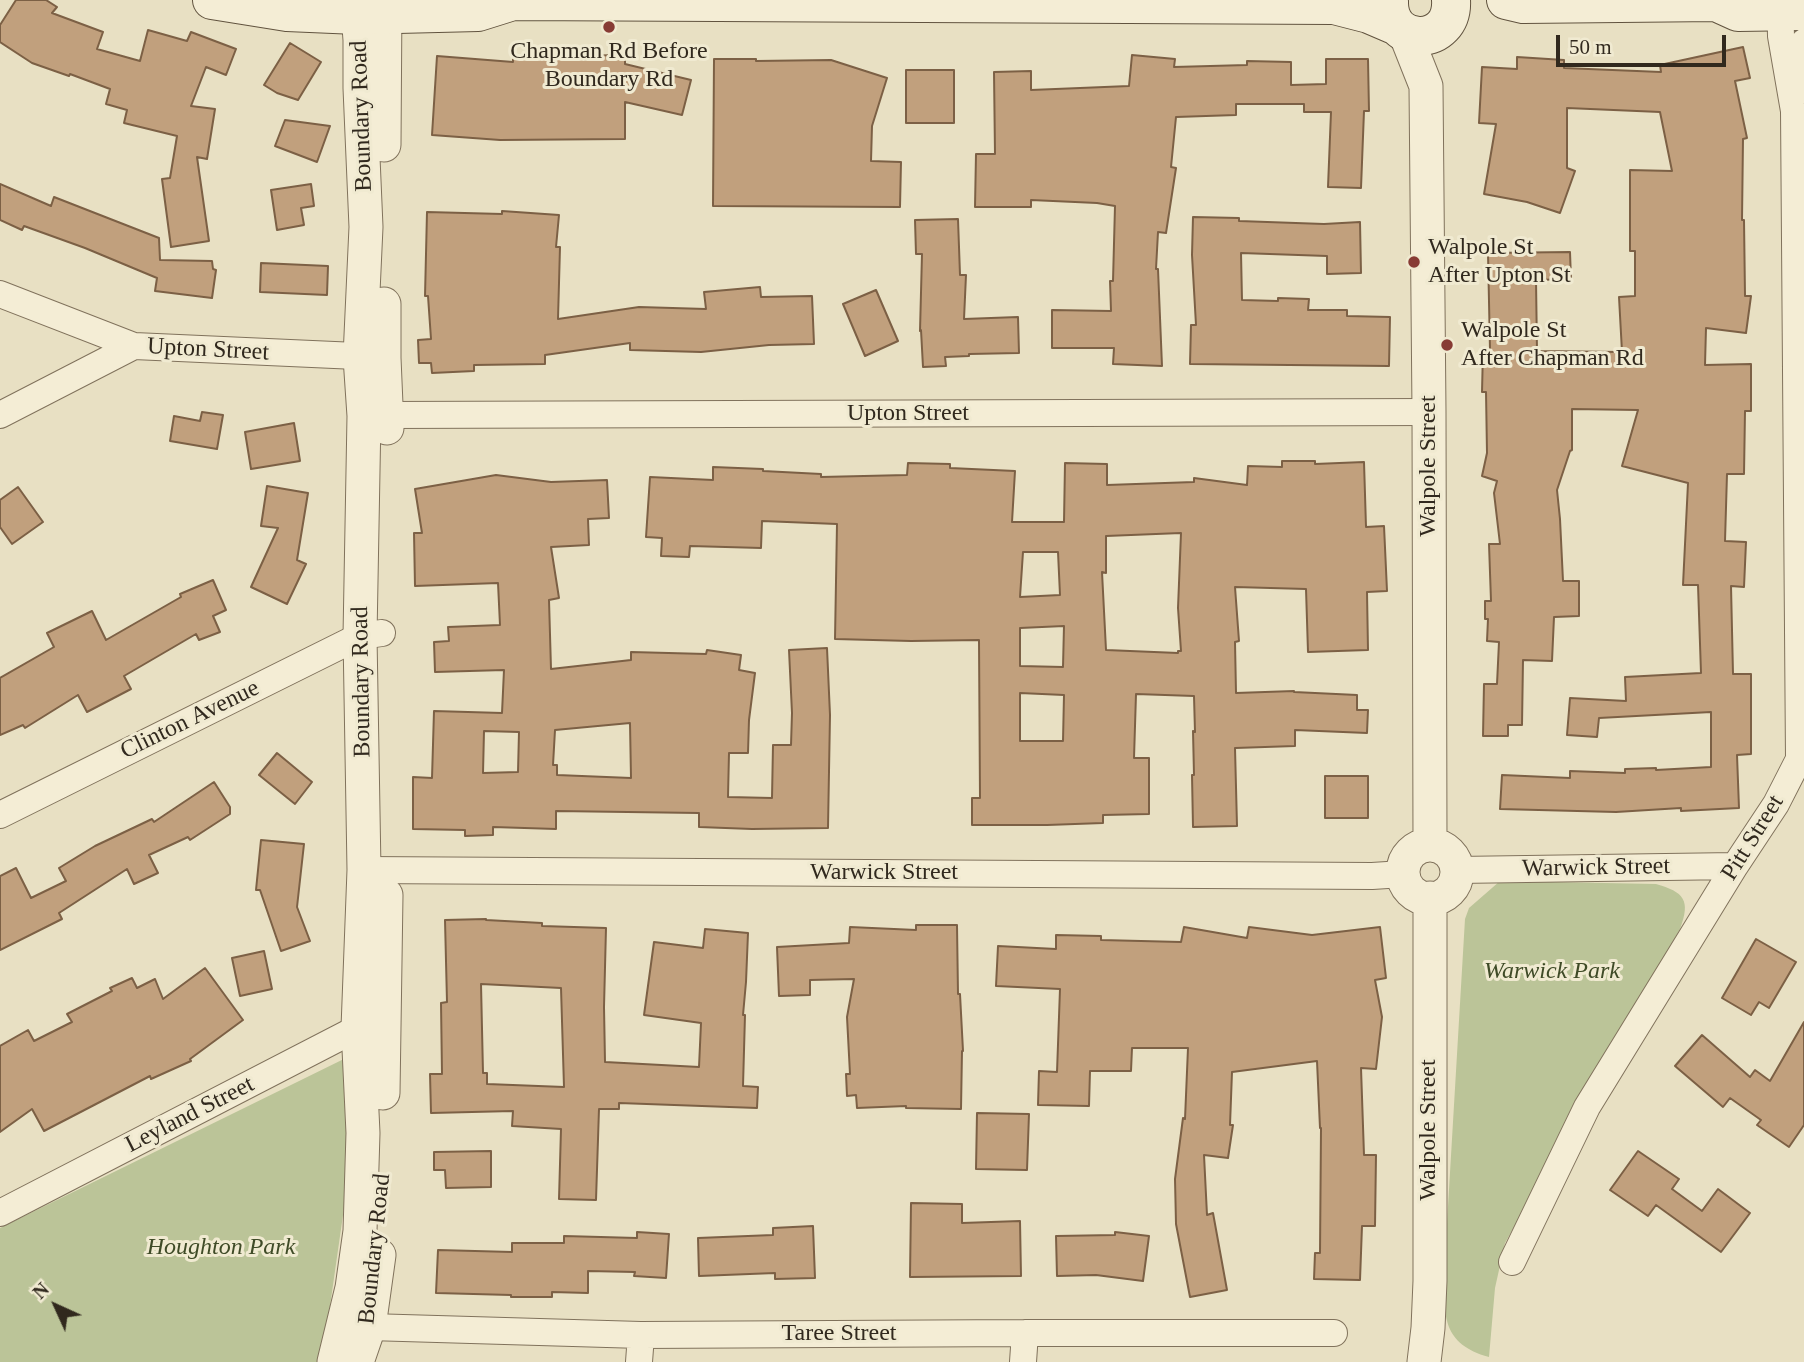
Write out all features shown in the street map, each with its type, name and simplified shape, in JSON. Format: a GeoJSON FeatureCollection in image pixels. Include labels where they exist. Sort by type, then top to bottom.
{"type":"FeatureCollection","features":[{"type":"Feature","properties":{"kind":"main road"},"geometry":{"type":"LineString","coordinates":[[212,0],[288,12],[371,7],[478,12],[511,1],[1344,3],[1369,14],[1397,20],[1415,36],[1435,33],[1447,16],[1486,14],[1514,2],[1719,1],[1738,12],[1796,11]]}},
{"type":"Feature","properties":{"kind":"street","name":"Boundary Road"},"geometry":{"type":"LineString","coordinates":[[334,1362],[357,1325],[376,1286],[383,1172],[370,1027],[375,870],[364,416],[372,357],[384,121],[371,7]]}},
{"type":"Feature","properties":{"kind":"street","name":"Pitt Street"},"geometry":{"type":"LineString","coordinates":[[1512,1262],[1587,1107],[1802,759],[1794,111],[1781,36],[1796,11]]}},
{"type":"Feature","properties":{"kind":"street","name":"Walpole Street"},"geometry":{"type":"LineString","coordinates":[[1430,845],[1426,86],[1437,59],[1447,16]]}},
{"type":"Feature","properties":{"kind":"street","name":"Walpole Street"},"geometry":{"type":"LineString","coordinates":[[1397,20],[1426,86]]}},
{"type":"Feature","properties":{"kind":"street","name":"Pitt Street"},"geometry":{"type":"LineString","coordinates":[[1794,111],[1804,41]]}},
{"type":"Feature","properties":{"kind":"street","name":"Upton Street"},"geometry":{"type":"LineString","coordinates":[[0,294],[134,346],[372,357]]}},
{"type":"Feature","properties":{"kind":"street"},"geometry":{"type":"LineString","coordinates":[[0,415],[134,346]]}},
{"type":"Feature","properties":{"kind":"street","name":"Boundary Road"},"geometry":{"type":"LineString","coordinates":[[371,634],[387,415],[372,357]]}},
{"type":"Feature","properties":{"kind":"street","name":"Upton Street"},"geometry":{"type":"LineString","coordinates":[[387,415],[1429,412]]}},
{"type":"Feature","properties":{"kind":"street","name":"Clinton Avenue"},"geometry":{"type":"LineString","coordinates":[[0,815],[371,634]]}},
{"type":"Feature","properties":{"kind":"street"},"geometry":{"type":"LineString","coordinates":[[1430,845],[1446,849],[1457,870],[1450,890],[1443,896],[1430,898],[1418,896],[1411,891],[1406,884],[1403,867],[1412,852],[1419,847],[1430,845]]}},
{"type":"Feature","properties":{"kind":"street","name":"Warwick Street"},"geometry":{"type":"LineString","coordinates":[[1457,870],[1735,866]]}},
{"type":"Feature","properties":{"kind":"street","name":"Warwick Street"},"geometry":{"type":"LineString","coordinates":[[375,870],[1372,876],[1404,874]]}},
{"type":"Feature","properties":{"kind":"street","name":"Walpole Street"},"geometry":{"type":"LineString","coordinates":[[1424,1362],[1430,1281],[1430,898]]}},
{"type":"Feature","properties":{"kind":"street","name":"Leyland Street"},"geometry":{"type":"LineString","coordinates":[[0,1213],[370,1027]]}},
{"type":"Feature","properties":{"kind":"street","name":"Boundary Road"},"geometry":{"type":"LineString","coordinates":[[357,1325],[357,1362]]}},
{"type":"Feature","properties":{"kind":"street","name":"Taree Street"},"geometry":{"type":"LineString","coordinates":[[357,1325],[641,1335],[1335,1333]]}},
{"type":"Feature","properties":{"kind":"street"},"geometry":{"type":"LineString","coordinates":[[1023,1362],[1025,1333]]}},
{"type":"Feature","properties":{"kind":"street"},"geometry":{"type":"LineString","coordinates":[[639,1362],[641,1335]]}},
{"type":"Feature","properties":{"kind":"green space","name":"Warwick Park"},"geometry":{"type":"Polygon","coordinates":[[[1500,881],[1656,884],[1679,894],[1685,904],[1685,911],[1680,929],[1505,1243],[1495,1288],[1489,1357],[1462,1344],[1454,1336],[1444,1303],[1444,1274],[1465,919],[1469,908],[1500,881]]]}},
{"type":"Feature","properties":{"kind":"green space","name":"Houghton Park"},"geometry":{"type":"Polygon","coordinates":[[[352,1055],[350,1166],[322,1362],[0,1362],[0,1228],[352,1055]]]}},
{"type":"Feature","properties":{"kind":"building"},"geometry":{"type":"Polygon","coordinates":[[[16,0],[46,0],[57,7],[52,13],[103,32],[97,49],[140,61],[148,30],[187,41],[191,32],[236,49],[226,75],[206,67],[191,106],[215,109],[207,159],[197,157],[209,241],[171,247],[162,179],[170,178],[177,136],[124,123],[127,110],[106,104],[110,89],[32,63],[0,42],[0,25],[16,0]]]}},
{"type":"Feature","properties":{"kind":"building"},"geometry":{"type":"Polygon","coordinates":[[[290,43],[321,62],[298,100],[264,85],[290,43]]]}},
{"type":"Feature","properties":{"kind":"building"},"geometry":{"type":"Polygon","coordinates":[[[1743,47],[1750,78],[1735,81],[1747,138],[1743,139],[1742,220],[1745,296],[1751,296],[1746,333],[1706,328],[1705,365],[1751,364],[1751,411],[1745,411],[1744,474],[1727,474],[1725,541],[1746,542],[1744,587],[1731,586],[1733,674],[1751,674],[1751,754],[1737,755],[1739,808],[1616,812],[1500,809],[1502,775],[1570,778],[1570,771],[1625,773],[1625,769],[1711,767],[1711,712],[1599,718],[1597,737],[1567,735],[1570,698],[1626,701],[1625,677],[1701,673],[1698,585],[1683,585],[1688,483],[1622,466],[1638,410],[1572,409],[1572,450],[1557,490],[1563,581],[1579,581],[1579,616],[1554,617],[1552,661],[1523,660],[1522,725],[1508,725],[1508,736],[1483,736],[1484,684],[1497,684],[1499,642],[1487,641],[1488,619],[1485,619],[1485,601],[1491,601],[1489,544],[1500,544],[1494,493],[1497,481],[1482,476],[1487,453],[1486,392],[1482,392],[1483,350],[1490,350],[1488,253],[1570,252],[1571,279],[1536,280],[1537,351],[1622,352],[1619,297],[1635,296],[1635,251],[1630,251],[1630,170],[1672,171],[1660,112],[1567,108],[1567,168],[1575,171],[1560,213],[1527,202],[1484,194],[1496,124],[1479,123],[1482,67],[1517,69],[1517,57],[1564,60],[1564,68],[1661,72],[1660,65],[1743,47]]]}},
{"type":"Feature","properties":{"kind":"building"},"geometry":{"type":"Polygon","coordinates":[[[625,55],[625,64],[691,80],[682,115],[625,102],[625,139],[500,140],[432,135],[437,56],[513,62],[513,57],[625,55]]]}},
{"type":"Feature","properties":{"kind":"building"},"geometry":{"type":"Polygon","coordinates":[[[1132,55],[1175,59],[1174,67],[1247,65],[1247,61],[1291,62],[1291,85],[1326,84],[1326,59],[1368,59],[1369,111],[1364,111],[1361,188],[1328,187],[1331,112],[1304,112],[1304,104],[1236,104],[1236,115],[1176,117],[1171,167],[1176,168],[1166,233],[1158,232],[1156,269],[1162,366],[1113,364],[1114,348],[1052,348],[1052,310],[1111,311],[1110,281],[1113,281],[1115,206],[1031,200],[1031,207],[975,207],[976,154],[995,154],[994,72],[1031,71],[1031,90],[1129,86],[1132,55]]]}},
{"type":"Feature","properties":{"kind":"building"},"geometry":{"type":"Polygon","coordinates":[[[714,59],[831,60],[887,78],[872,126],[871,161],[901,162],[900,207],[713,206],[714,59]]]}},
{"type":"Feature","properties":{"kind":"building"},"geometry":{"type":"Polygon","coordinates":[[[906,70],[954,70],[954,123],[906,123],[906,70]]]}},
{"type":"Feature","properties":{"kind":"building"},"geometry":{"type":"Polygon","coordinates":[[[285,120],[330,126],[317,162],[275,146],[285,120]]]}},
{"type":"Feature","properties":{"kind":"building"},"geometry":{"type":"Polygon","coordinates":[[[0,184],[51,206],[54,197],[159,238],[160,260],[212,261],[213,269],[216,270],[212,298],[155,291],[157,278],[85,248],[24,226],[22,230],[0,220],[0,184]]]}},
{"type":"Feature","properties":{"kind":"building"},"geometry":{"type":"Polygon","coordinates":[[[311,184],[314,206],[301,208],[304,225],[277,230],[271,190],[311,184]]]}},
{"type":"Feature","properties":{"kind":"building"},"geometry":{"type":"Polygon","coordinates":[[[502,211],[559,215],[556,247],[560,247],[558,319],[639,307],[706,309],[704,292],[760,287],[761,297],[812,296],[814,344],[769,345],[701,352],[630,350],[630,343],[545,355],[545,364],[474,365],[474,371],[432,373],[431,363],[419,363],[418,340],[431,339],[428,296],[425,296],[427,212],[502,214],[502,211]]]}},
{"type":"Feature","properties":{"kind":"building"},"geometry":{"type":"Polygon","coordinates":[[[1193,217],[1324,224],[1360,222],[1361,273],[1327,274],[1327,256],[1241,253],[1242,300],[1309,299],[1308,310],[1347,310],[1347,316],[1390,317],[1389,366],[1190,364],[1191,325],[1196,325],[1193,217]]]}},
{"type":"Feature","properties":{"kind":"building"},"geometry":{"type":"Polygon","coordinates":[[[958,219],[960,275],[966,275],[964,319],[1018,317],[1019,353],[945,357],[946,366],[923,367],[920,331],[922,254],[916,254],[915,220],[958,219]]]}},
{"type":"Feature","properties":{"kind":"building"},"geometry":{"type":"Polygon","coordinates":[[[261,263],[328,266],[327,295],[260,292],[261,263]]]}},
{"type":"Feature","properties":{"kind":"building"},"geometry":{"type":"Polygon","coordinates":[[[876,290],[898,341],[865,356],[843,304],[876,290]]]}},
{"type":"Feature","properties":{"kind":"building"},"geometry":{"type":"Polygon","coordinates":[[[202,412],[223,415],[217,449],[170,441],[174,416],[200,421],[202,412]]]}},
{"type":"Feature","properties":{"kind":"building"},"geometry":{"type":"Polygon","coordinates":[[[294,423],[300,461],[251,469],[245,432],[294,423]]]}},
{"type":"Feature","properties":{"kind":"building"},"geometry":{"type":"Polygon","coordinates":[[[1282,461],[1315,461],[1315,464],[1364,462],[1366,527],[1384,526],[1387,591],[1367,592],[1368,650],[1308,652],[1306,589],[1235,587],[1239,641],[1235,642],[1236,693],[1294,691],[1357,695],[1357,710],[1368,710],[1367,733],[1295,730],[1295,746],[1235,748],[1237,826],[1193,827],[1194,696],[1136,694],[1134,758],[1149,758],[1149,814],[1103,815],[1103,823],[972,825],[972,798],[980,798],[979,640],[835,639],[837,524],[762,521],[761,548],[690,546],[689,557],[661,556],[662,538],[646,537],[650,477],[713,480],[713,467],[821,474],[821,477],[907,475],[908,463],[950,464],[950,468],[1015,471],[1012,522],[1064,522],[1065,463],[1107,464],[1107,485],[1194,482],[1194,478],[1247,485],[1248,466],[1282,467],[1282,461]],[[1181,533],[1106,536],[1106,573],[1102,572],[1106,650],[1178,653],[1181,651],[1178,608],[1181,533]],[[1023,552],[1020,597],[1060,595],[1058,552],[1023,552]],[[1064,626],[1020,628],[1020,666],[1063,667],[1064,626]],[[1020,693],[1020,741],[1063,741],[1064,695],[1020,693]]]}},
{"type":"Feature","properties":{"kind":"building"},"geometry":{"type":"Polygon","coordinates":[[[496,475],[551,482],[607,480],[609,518],[588,519],[589,545],[551,547],[559,598],[549,600],[551,669],[631,660],[631,652],[706,654],[707,650],[741,655],[739,670],[755,673],[748,753],[729,753],[728,797],[772,798],[773,745],[791,745],[789,650],[827,648],[830,715],[828,828],[699,827],[699,813],[556,811],[556,829],[493,827],[493,835],[465,836],[465,830],[413,829],[413,777],[432,778],[434,711],[502,713],[504,670],[435,672],[434,642],[449,641],[448,627],[500,625],[498,583],[415,586],[414,533],[422,533],[415,489],[496,475]],[[630,723],[555,730],[553,765],[557,765],[557,775],[631,778],[630,723]],[[484,731],[483,773],[518,772],[519,732],[484,731]]]}},
{"type":"Feature","properties":{"kind":"building"},"geometry":{"type":"Polygon","coordinates":[[[267,486],[308,493],[297,560],[306,564],[287,604],[251,587],[278,528],[261,526],[267,486]]]}},
{"type":"Feature","properties":{"kind":"building"},"geometry":{"type":"Polygon","coordinates":[[[18,487],[43,522],[12,544],[0,527],[0,500],[18,487]]]}},
{"type":"Feature","properties":{"kind":"building"},"geometry":{"type":"Polygon","coordinates":[[[213,580],[226,610],[213,616],[220,632],[199,640],[196,634],[124,676],[131,689],[87,712],[78,695],[25,728],[23,725],[0,735],[0,678],[54,647],[47,633],[92,611],[106,640],[181,597],[180,594],[213,580]]]}},
{"type":"Feature","properties":{"kind":"building"},"geometry":{"type":"Polygon","coordinates":[[[277,753],[312,782],[295,804],[259,775],[277,753]]]}},
{"type":"Feature","properties":{"kind":"building"},"geometry":{"type":"Polygon","coordinates":[[[1325,776],[1368,776],[1368,818],[1325,818],[1325,776]]]}},
{"type":"Feature","properties":{"kind":"building"},"geometry":{"type":"Polygon","coordinates":[[[214,782],[230,807],[230,814],[190,840],[188,837],[149,855],[158,873],[134,884],[127,869],[59,913],[62,919],[0,950],[0,876],[16,868],[31,898],[66,881],[59,868],[95,846],[152,819],[154,822],[214,782]]]}},
{"type":"Feature","properties":{"kind":"building"},"geometry":{"type":"Polygon","coordinates":[[[261,840],[304,844],[297,907],[310,941],[281,951],[260,890],[256,890],[261,840]]]}},
{"type":"Feature","properties":{"kind":"building"},"geometry":{"type":"Polygon","coordinates":[[[486,919],[542,923],[542,926],[606,928],[605,1062],[699,1067],[701,1023],[644,1015],[654,942],[703,948],[705,929],[748,933],[743,1015],[743,1086],[758,1087],[757,1108],[619,1103],[619,1109],[599,1109],[596,1200],[559,1199],[561,1129],[512,1126],[513,1111],[431,1113],[430,1074],[442,1074],[441,1003],[447,1002],[445,920],[486,919]],[[481,984],[483,1073],[487,1073],[487,1084],[564,1087],[561,988],[481,984]]]}},
{"type":"Feature","properties":{"kind":"building"},"geometry":{"type":"Polygon","coordinates":[[[916,925],[957,925],[958,994],[963,1051],[961,1109],[906,1106],[857,1108],[856,1095],[847,1096],[846,1074],[850,1074],[847,1017],[854,979],[810,980],[810,995],[779,996],[777,947],[849,943],[850,927],[916,930],[916,925]]]}},
{"type":"Feature","properties":{"kind":"building"},"geometry":{"type":"Polygon","coordinates":[[[1184,927],[1247,938],[1249,927],[1312,935],[1380,927],[1386,978],[1375,980],[1382,1017],[1376,1069],[1361,1068],[1364,1155],[1376,1155],[1375,1226],[1362,1226],[1360,1280],[1314,1279],[1315,1253],[1320,1253],[1321,1128],[1317,1061],[1232,1072],[1230,1125],[1233,1125],[1228,1158],[1204,1155],[1207,1215],[1213,1213],[1227,1290],[1190,1297],[1176,1224],[1175,1179],[1183,1118],[1185,1119],[1188,1048],[1132,1048],[1131,1071],[1090,1071],[1089,1106],[1038,1105],[1039,1071],[1057,1072],[1060,989],[996,986],[998,946],[1056,949],[1056,935],[1101,936],[1101,940],[1181,942],[1184,927]]]}},
{"type":"Feature","properties":{"kind":"building"},"geometry":{"type":"Polygon","coordinates":[[[1756,939],[1796,962],[1769,1008],[1759,1002],[1751,1015],[1722,998],[1756,939]]]}},
{"type":"Feature","properties":{"kind":"building"},"geometry":{"type":"Polygon","coordinates":[[[264,951],[272,989],[240,996],[232,958],[264,951]]]}},
{"type":"Feature","properties":{"kind":"building"},"geometry":{"type":"Polygon","coordinates":[[[205,968],[243,1020],[190,1059],[191,1061],[151,1079],[150,1076],[44,1131],[32,1109],[0,1132],[0,1046],[28,1030],[34,1041],[72,1022],[67,1014],[132,978],[137,988],[155,979],[163,999],[205,968]]]}},
{"type":"Feature","properties":{"kind":"building"},"geometry":{"type":"Polygon","coordinates":[[[1804,1022],[1804,1125],[1789,1147],[1757,1125],[1761,1120],[1730,1098],[1723,1107],[1675,1066],[1702,1035],[1750,1077],[1755,1070],[1770,1081],[1804,1022]]]}},
{"type":"Feature","properties":{"kind":"building"},"geometry":{"type":"Polygon","coordinates":[[[977,1113],[1029,1114],[1027,1170],[976,1169],[977,1113]]]}},
{"type":"Feature","properties":{"kind":"building"},"geometry":{"type":"Polygon","coordinates":[[[491,1151],[491,1187],[446,1188],[445,1170],[434,1170],[434,1152],[491,1151]]]}},
{"type":"Feature","properties":{"kind":"building"},"geometry":{"type":"Polygon","coordinates":[[[1638,1151],[1679,1179],[1672,1189],[1702,1211],[1718,1189],[1750,1213],[1721,1252],[1656,1205],[1648,1216],[1610,1190],[1638,1151]]]}},
{"type":"Feature","properties":{"kind":"building"},"geometry":{"type":"Polygon","coordinates":[[[911,1203],[962,1204],[962,1223],[1020,1221],[1021,1276],[910,1277],[911,1203]]]}},
{"type":"Feature","properties":{"kind":"building"},"geometry":{"type":"Polygon","coordinates":[[[813,1226],[815,1278],[775,1279],[775,1273],[699,1276],[698,1238],[773,1235],[773,1228],[813,1226]]]}},
{"type":"Feature","properties":{"kind":"building"},"geometry":{"type":"Polygon","coordinates":[[[637,1232],[669,1234],[666,1278],[634,1276],[635,1272],[588,1271],[588,1293],[552,1292],[552,1297],[511,1297],[436,1293],[438,1250],[512,1252],[512,1243],[564,1243],[564,1236],[637,1238],[637,1232]]]}},
{"type":"Feature","properties":{"kind":"building"},"geometry":{"type":"Polygon","coordinates":[[[1115,1232],[1149,1236],[1143,1281],[1096,1275],[1057,1276],[1056,1236],[1115,1235],[1115,1232]]]}},
{"type":"Feature","properties":{"kind":"place","name":"Chapman Rd Before Boundary Rd"},"geometry":{"type":"Point","coordinates":[609,27]}},
{"type":"Feature","properties":{"kind":"place","name":"Walpole St After Upton St"},"geometry":{"type":"Point","coordinates":[1414,262]}},
{"type":"Feature","properties":{"kind":"place","name":"Walpole St After Chapman Rd"},"geometry":{"type":"Point","coordinates":[1447,345]}}]}
